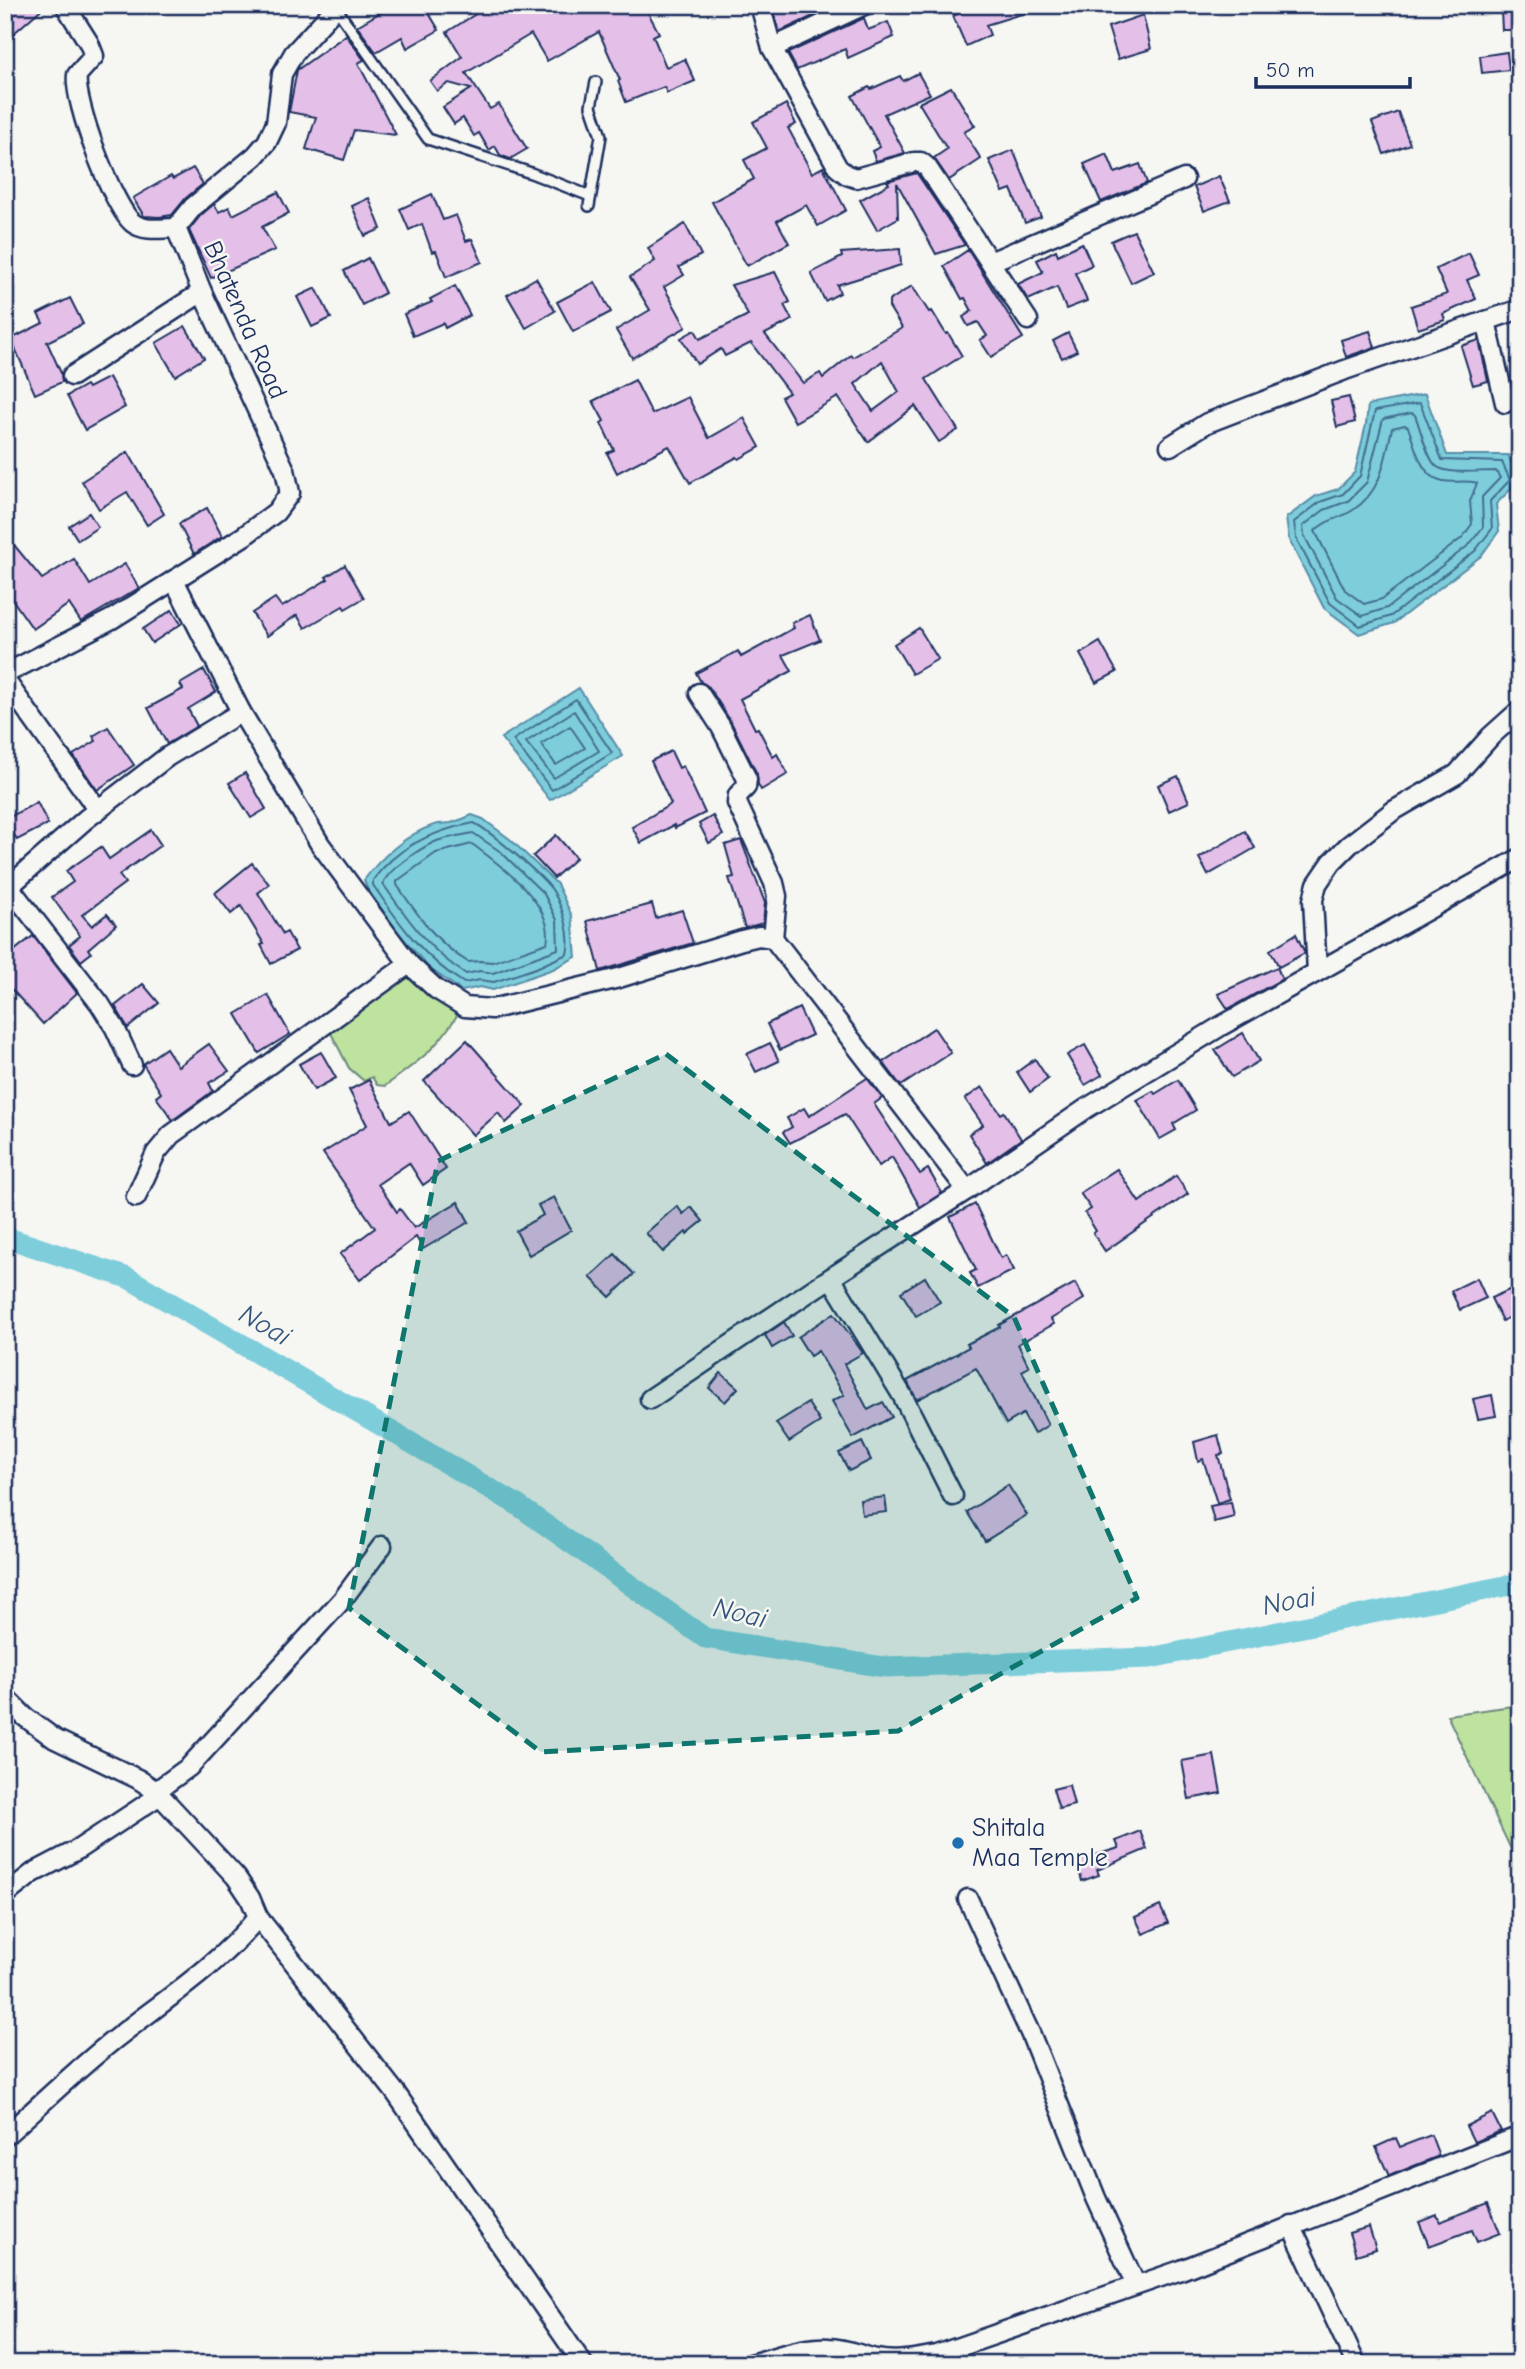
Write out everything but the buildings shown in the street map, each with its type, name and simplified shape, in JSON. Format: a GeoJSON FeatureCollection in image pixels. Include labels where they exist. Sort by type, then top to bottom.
{"type":"FeatureCollection","features":[{"type":"Feature","properties":{"kind":"street"},"geometry":{"type":"LineString","coordinates":[[65,5],[94,56],[77,75],[79,100],[117,201],[133,222],[144,228],[176,228]]}},
{"type":"Feature","properties":{"kind":"street"},"geometry":{"type":"LineString","coordinates":[[760,5],[772,48],[838,168],[856,178],[921,162],[927,167],[1028,320]]}},
{"type":"Feature","properties":{"kind":"street"},"geometry":{"type":"LineString","coordinates":[[772,48],[863,5]]}},
{"type":"Feature","properties":{"kind":"street","name":"Bhatenda Road"},"geometry":{"type":"LineString","coordinates":[[5,674],[111,619],[244,536],[276,512],[290,493],[285,470],[202,292],[176,228],[193,206],[256,156],[267,142],[276,123],[282,74],[294,53],[337,7]]}},
{"type":"Feature","properties":{"kind":"street"},"geometry":{"type":"LineString","coordinates":[[990,262],[1184,179]]}},
{"type":"Feature","properties":{"kind":"street"},"geometry":{"type":"LineString","coordinates":[[72,376],[202,292]]}},
{"type":"Feature","properties":{"kind":"street"},"geometry":{"type":"LineString","coordinates":[[1170,446],[1207,423],[1345,370],[1520,309]]}},
{"type":"Feature","properties":{"kind":"street"},"geometry":{"type":"LineString","coordinates":[[1486,321],[1505,403]]}},
{"type":"Feature","properties":{"kind":"street"},"geometry":{"type":"LineString","coordinates":[[174,580],[241,712],[320,844],[409,964],[436,989],[465,1007],[492,1009],[619,978],[742,940],[759,936],[773,937]]}},
{"type":"Feature","properties":{"kind":"street"},"geometry":{"type":"LineString","coordinates":[[5,680],[98,810]]}},
{"type":"Feature","properties":{"kind":"street"},"geometry":{"type":"LineString","coordinates":[[699,693],[721,727],[747,779],[746,787],[738,795],[737,803],[774,883],[777,896],[773,937],[967,1190]]}},
{"type":"Feature","properties":{"kind":"street"},"geometry":{"type":"LineString","coordinates":[[1317,972],[1313,900],[1317,884],[1332,862],[1359,837],[1394,811],[1457,774],[1491,736],[1520,710]]}},
{"type":"Feature","properties":{"kind":"street"},"geometry":{"type":"LineString","coordinates":[[132,1065],[115,1028],[100,1004],[7,889],[98,810],[167,757],[241,712]]}},
{"type":"Feature","properties":{"kind":"street"},"geometry":{"type":"LineString","coordinates":[[650,1399],[1087,1108],[1222,1026],[1520,858]]}},
{"type":"Feature","properties":{"kind":"street"},"geometry":{"type":"LineString","coordinates":[[136,1197],[156,1153],[171,1135],[409,964]]}},
{"type":"Feature","properties":{"kind":"street"},"geometry":{"type":"LineString","coordinates":[[831,1278],[902,1395],[953,1496]]}},
{"type":"Feature","properties":{"kind":"street"},"geometry":{"type":"LineString","coordinates":[[5,1895],[33,1873],[77,1850],[158,1793],[189,1767],[342,1600],[382,1546]]}},
{"type":"Feature","properties":{"kind":"street"},"geometry":{"type":"LineString","coordinates":[[5,1697],[25,1717],[55,1739],[138,1779],[158,1793],[236,1877],[250,1898],[258,1917],[395,2092],[583,2364]]}},
{"type":"Feature","properties":{"kind":"street"},"geometry":{"type":"LineString","coordinates":[[968,1899],[1031,2035],[1096,2198],[1136,2285]]}},
{"type":"Feature","properties":{"kind":"street"},"geometry":{"type":"LineString","coordinates":[[5,2136],[110,2043],[240,1939],[258,1917]]}},
{"type":"Feature","properties":{"kind":"street"},"geometry":{"type":"LineString","coordinates":[[750,2364],[828,2347],[876,2359],[905,2361],[936,2355],[1181,2270],[1520,2136]]}},
{"type":"Feature","properties":{"kind":"street"},"geometry":{"type":"LineString","coordinates":[[1292,2225],[1356,2364]]}},
{"type":"Feature","properties":{"kind":"lane"},"geometry":{"type":"LineString","coordinates":[[337,7],[428,139],[590,195]]}},
{"type":"Feature","properties":{"kind":"lane"},"geometry":{"type":"LineString","coordinates":[[589,206],[601,136],[591,106],[596,82]]}},
{"type":"Feature","properties":{"kind":"highlighted area"},"geometry":{"type":"Polygon","coordinates":[[[666,1054],[1014,1317],[1137,1598],[898,1731],[541,1752],[349,1608],[438,1161],[666,1054]]]}},
{"type":"Feature","properties":{"kind":"green space"},"geometry":{"type":"Polygon","coordinates":[[[410,974],[458,1014],[426,1054],[385,1086],[377,1085],[372,1077],[364,1081],[349,1068],[331,1033],[317,1039],[344,1015],[410,974]]]}},
{"type":"Feature","properties":{"kind":"green space"},"geometry":{"type":"Polygon","coordinates":[[[1520,1705],[1520,1868],[1447,1715],[1520,1705]]]}},
{"type":"Feature","properties":{"kind":"water"},"geometry":{"type":"Polygon","coordinates":[[[1425,394],[1447,455],[1508,455],[1519,481],[1496,504],[1499,531],[1481,556],[1394,623],[1359,634],[1324,608],[1289,540],[1286,518],[1316,496],[1338,489],[1355,472],[1368,405],[1425,394]]]}},
{"type":"Feature","properties":{"kind":"water"},"geometry":{"type":"Polygon","coordinates":[[[579,688],[623,756],[550,800],[501,738],[579,688]]]}},
{"type":"Feature","properties":{"kind":"water"},"geometry":{"type":"Polygon","coordinates":[[[472,815],[483,819],[511,840],[557,884],[572,916],[576,957],[553,969],[493,990],[480,987],[462,991],[429,968],[397,931],[364,880],[386,855],[404,840],[434,825],[451,823],[472,815]]]}},
{"type":"Feature","properties":{"kind":"waterway","name":"Noai"},"geometry":{"type":"LineString","coordinates":[[5,1237],[128,1278],[516,1504],[705,1638],[884,1667],[1150,1658],[1520,1583]]}},
{"type":"Feature","properties":{"kind":"place","name":"Shitala Maa Temple"},"geometry":{"type":"Point","coordinates":[958,1843]}}]}
